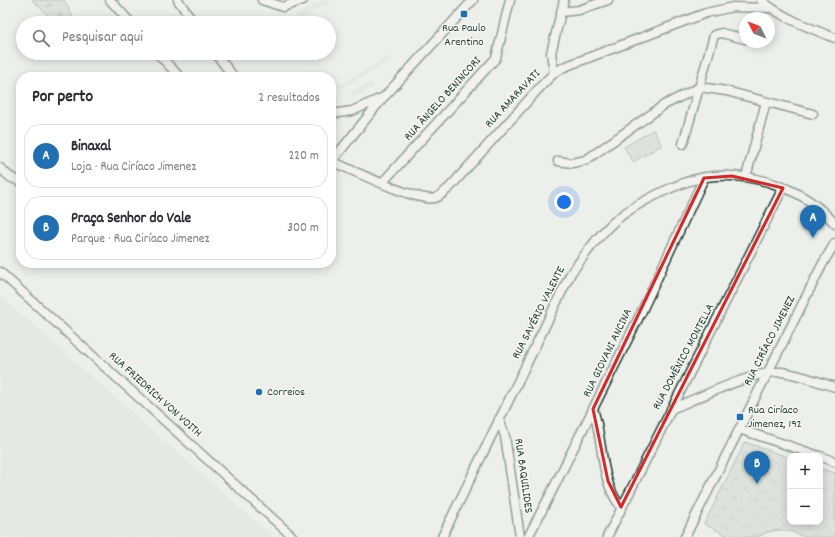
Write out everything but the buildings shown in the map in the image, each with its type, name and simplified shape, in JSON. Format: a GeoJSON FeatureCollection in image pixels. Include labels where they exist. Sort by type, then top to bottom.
{"type":"FeatureCollection","features":[{"type":"Feature","properties":{"kind":"street"},"geometry":{"type":"LineString","coordinates":[[110,0],[125,16]]}},
{"type":"Feature","properties":{"kind":"street"},"geometry":{"type":"LineString","coordinates":[[178,0],[189,16]]}},
{"type":"Feature","properties":{"kind":"street"},"geometry":{"type":"LineString","coordinates":[[262,0],[284,7],[303,0]]}},
{"type":"Feature","properties":{"kind":"street"},"geometry":{"type":"LineString","coordinates":[[336,155],[384,97],[473,0]]}},
{"type":"Feature","properties":{"kind":"street","name":"RUA ÂNGELO BENINCORI"},"geometry":{"type":"LineString","coordinates":[[382,183],[496,58],[510,0]]}},
{"type":"Feature","properties":{"kind":"street"},"geometry":{"type":"LineString","coordinates":[[554,73],[551,53],[564,0]]}},
{"type":"Feature","properties":{"kind":"street"},"geometry":{"type":"LineString","coordinates":[[561,12],[579,10],[608,0]]}},
{"type":"Feature","properties":{"kind":"street"},"geometry":{"type":"LineString","coordinates":[[733,7],[738,0]]}},
{"type":"Feature","properties":{"kind":"street"},"geometry":{"type":"LineString","coordinates":[[761,0],[770,8],[835,38]]}},
{"type":"Feature","properties":{"kind":"street","name":"RUA AMARAVATI"},"geometry":{"type":"LineString","coordinates":[[336,163],[416,197],[427,199],[440,196],[554,73],[589,57],[691,18],[733,7],[770,8]]}},
{"type":"Feature","properties":{"kind":"street"},"geometry":{"type":"LineString","coordinates":[[683,144],[715,33],[739,38]]}},
{"type":"Feature","properties":{"kind":"street"},"geometry":{"type":"LineString","coordinates":[[164,60],[175,72]]}},
{"type":"Feature","properties":{"kind":"street"},"geometry":{"type":"LineString","coordinates":[[221,60],[230,72]]}},
{"type":"Feature","properties":{"kind":"street"},"geometry":{"type":"LineString","coordinates":[[558,161],[572,163],[586,160],[664,105],[700,87],[726,91],[813,114]]}},
{"type":"Feature","properties":{"kind":"street"},"geometry":{"type":"LineString","coordinates":[[336,113],[352,111],[384,97]]}},
{"type":"Feature","properties":{"kind":"street"},"geometry":{"type":"LineString","coordinates":[[746,177],[766,102]]}},
{"type":"Feature","properties":{"kind":"street"},"geometry":{"type":"LineString","coordinates":[[0,168],[10,177],[16,180]]}},
{"type":"Feature","properties":{"kind":"street","name":"RUA SAVÉRIO VALENTE"},"geometry":{"type":"LineString","coordinates":[[442,537],[571,273],[596,240],[615,220],[644,202],[678,186],[704,178],[732,176],[746,177],[782,188],[816,205],[835,224]]}},
{"type":"Feature","properties":{"kind":"street","name":"RUA GIOVANI ANCINA"},"geometry":{"type":"LineString","coordinates":[[528,537],[593,409],[704,178]]}},
{"type":"Feature","properties":{"kind":"street","name":"RUA DOMÊNICO MONTELLA"},"geometry":{"type":"LineString","coordinates":[[607,537],[715,325],[782,188]]}},
{"type":"Feature","properties":{"kind":"street","name":"RUA CIRÍACO JIMENEZ"},"geometry":{"type":"LineString","coordinates":[[686,537],[822,265],[835,243]]}},
{"type":"Feature","properties":{"kind":"street","name":"RUA FRIEDRICH VON VOITH"},"geometry":{"type":"LineString","coordinates":[[0,272],[293,537]]}},
{"type":"Feature","properties":{"kind":"street"},"geometry":{"type":"LineString","coordinates":[[671,409],[749,378],[769,373],[781,372],[835,387]]}},
{"type":"Feature","properties":{"kind":"street"},"geometry":{"type":"LineString","coordinates":[[593,409],[599,428],[608,481],[613,496],[621,507]]}},
{"type":"Feature","properties":{"kind":"street","name":"RUA BAQUILIDES"},"geometry":{"type":"LineString","coordinates":[[500,419],[505,436],[520,537]]}},
{"type":"Feature","properties":{"kind":"street"},"geometry":{"type":"LineString","coordinates":[[739,429],[810,453]]}},
{"type":"Feature","properties":{"kind":"street"},"geometry":{"type":"LineString","coordinates":[[823,458],[835,462]]}},
{"type":"Feature","properties":{"kind":"highlighted area"},"geometry":{"type":"Polygon","coordinates":[[[732,176],[783,188],[621,507],[608,481],[593,409],[704,178],[732,176]]]}},
{"type":"Feature","properties":{"kind":"shaded area"},"geometry":{"type":"Polygon","coordinates":[[[323,0],[333,0],[305,16],[295,15],[323,0]]]}},
{"type":"Feature","properties":{"kind":"shaded area"},"geometry":{"type":"Polygon","coordinates":[[[388,57],[390,61],[340,89],[337,86],[388,57]]]}},
{"type":"Feature","properties":{"kind":"shaded area"},"geometry":{"type":"Polygon","coordinates":[[[371,82],[374,86],[353,98],[351,93],[371,82]]]}},
{"type":"Feature","properties":{"kind":"shaded area"},"geometry":{"type":"Polygon","coordinates":[[[0,296],[273,537],[0,537],[0,296]]]}},
{"type":"Feature","properties":{"kind":"green space"},"geometry":{"type":"Polygon","coordinates":[[[32,0],[64,0],[72,16],[49,16],[32,0]]]}},
{"type":"Feature","properties":{"kind":"green space"},"geometry":{"type":"Polygon","coordinates":[[[653,130],[662,145],[633,162],[624,147],[653,130]]]}},
{"type":"Feature","properties":{"kind":"green space"},"geometry":{"type":"Polygon","coordinates":[[[745,442],[787,457],[787,525],[823,525],[823,469],[835,473],[835,537],[804,537],[790,531],[779,530],[767,532],[758,537],[730,537],[704,524],[745,442]]]}},
{"type":"Feature","properties":{"kind":"place","name":"Rua Paulo Arentino"},"geometry":{"type":"Point","coordinates":[464,14]}},
{"type":"Feature","properties":{"kind":"place","name":"Binaxal"},"geometry":{"type":"Point","coordinates":[813,238]}},
{"type":"Feature","properties":{"kind":"place","name":"Correios"},"geometry":{"type":"Point","coordinates":[259,392]}},
{"type":"Feature","properties":{"kind":"place","name":"Rua Ciríaco Jimenez, 192"},"geometry":{"type":"Point","coordinates":[740,417]}},
{"type":"Feature","properties":{"kind":"place","name":"Praça Senhor do Vale"},"geometry":{"type":"Point","coordinates":[757,484]}}]}
